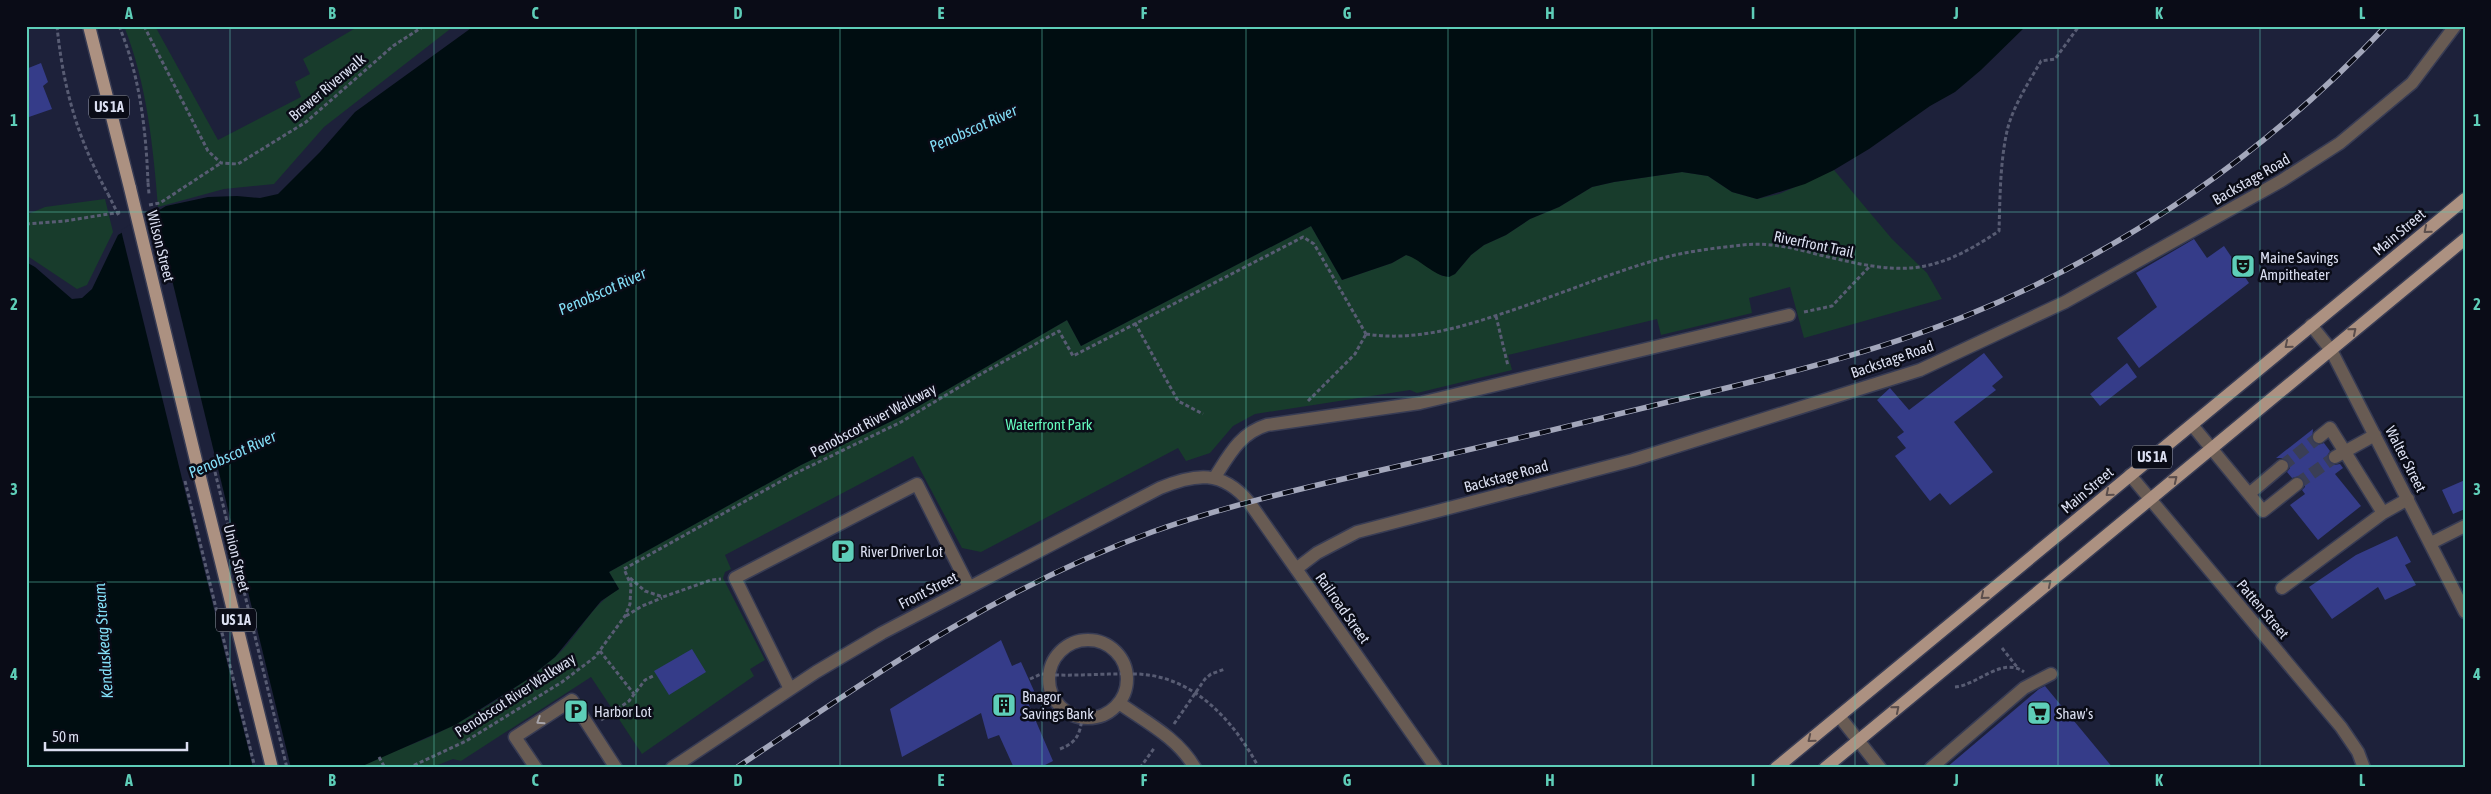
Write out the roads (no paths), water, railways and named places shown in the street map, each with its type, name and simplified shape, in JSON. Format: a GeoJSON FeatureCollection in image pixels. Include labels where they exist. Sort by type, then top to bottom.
{"type":"FeatureCollection","features":[{"type":"Feature","properties":{"kind":"main road","name":"Wilson Street"},"geometry":{"type":"LineString","coordinates":[[89,26],[200,473]]}},
{"type":"Feature","properties":{"kind":"main road","name":"Main Street"},"geometry":{"type":"LineString","coordinates":[[1782,766],[1839,716],[2465,199]]}},
{"type":"Feature","properties":{"kind":"main road","name":"US 1A"},"geometry":{"type":"LineString","coordinates":[[1825,768],[2465,239]]}},
{"type":"Feature","properties":{"kind":"main road","name":"Union Street"},"geometry":{"type":"LineString","coordinates":[[200,473],[272,768]]}},
{"type":"Feature","properties":{"kind":"street","name":"Backstage Road"},"geometry":{"type":"LineString","coordinates":[[1296,569],[1317,553],[1357,532],[1633,460],[1920,370],[2065,302],[2281,181],[2340,143],[2412,83],[2455,26]]}},
{"type":"Feature","properties":{"kind":"street"},"geometry":{"type":"LineString","coordinates":[[1215,477],[1241,439],[1252,430],[1267,425],[1420,403],[1788,315]]}},
{"type":"Feature","properties":{"kind":"street","name":"Walter Street"},"geometry":{"type":"LineString","coordinates":[[2312,325],[2331,350],[2465,612]]}},
{"type":"Feature","properties":{"kind":"street"},"geometry":{"type":"LineString","coordinates":[[2192,424],[2263,510],[2297,484]]}},
{"type":"Feature","properties":{"kind":"street"},"geometry":{"type":"LineString","coordinates":[[2319,437],[2330,428],[2340,454],[2383,513]]}},
{"type":"Feature","properties":{"kind":"street"},"geometry":{"type":"LineString","coordinates":[[2340,454],[2375,435]]}},
{"type":"Feature","properties":{"kind":"street"},"geometry":{"type":"LineString","coordinates":[[2249,494],[2282,466]]}},
{"type":"Feature","properties":{"kind":"street","name":"Patten Street"},"geometry":{"type":"LineString","coordinates":[[2130,475],[2341,726],[2358,752],[2364,768]]}},
{"type":"Feature","properties":{"kind":"street","name":"Front Street"},"geometry":{"type":"LineString","coordinates":[[672,768],[790,688],[874,637],[1160,488],[1191,477],[1215,477]]}},
{"type":"Feature","properties":{"kind":"street","name":"Railroad Street"},"geometry":{"type":"LineString","coordinates":[[1215,477],[1232,486],[1244,496],[1436,768]]}},
{"type":"Feature","properties":{"kind":"street"},"geometry":{"type":"LineString","coordinates":[[790,688],[735,578],[916,484],[969,587]]}},
{"type":"Feature","properties":{"kind":"street"},"geometry":{"type":"LineString","coordinates":[[2282,588],[2383,513],[2408,499]]}},
{"type":"Feature","properties":{"kind":"street"},"geometry":{"type":"LineString","coordinates":[[2431,543],[2465,526]]}},
{"type":"Feature","properties":{"kind":"street"},"geometry":{"type":"LineString","coordinates":[[1087,640],[1101,642],[1113,649],[1122,660],[1127,674],[1123,706],[1102,716],[1082,718],[1068,713],[1056,703],[1050,690],[1048,675],[1052,662],[1061,650],[1073,643],[1087,640]]}},
{"type":"Feature","properties":{"kind":"street"},"geometry":{"type":"LineString","coordinates":[[1931,768],[2024,688],[2051,674]]}},
{"type":"Feature","properties":{"kind":"street"},"geometry":{"type":"LineString","coordinates":[[536,768],[516,737],[572,700],[616,768]]}},
{"type":"Feature","properties":{"kind":"street"},"geometry":{"type":"LineString","coordinates":[[1123,706],[1170,738],[1188,757],[1195,768]]}},
{"type":"Feature","properties":{"kind":"street"},"geometry":{"type":"LineString","coordinates":[[1839,716],[1880,768]]}},
{"type":"Feature","properties":{"kind":"water"},"geometry":{"type":"Polygon","coordinates":[[[474,26],[2026,26],[1981,70],[1955,92],[1930,106],[1869,149],[1834,170],[1805,184],[1757,199],[1732,192],[1708,176],[1682,172],[1592,187],[1559,207],[1530,219],[1506,235],[1484,245],[1471,255],[1455,274],[1449,277],[1437,273],[1406,255],[1392,263],[1342,280],[1311,226],[1081,346],[1067,320],[900,417],[801,465],[609,572],[619,589],[601,601],[555,657],[525,681],[455,725],[358,768],[26,768],[26,262],[35,267],[72,299],[82,298],[92,289],[118,235],[166,206],[208,197],[237,196],[260,198],[278,194],[320,152],[355,112],[474,26]]]}},
{"type":"Feature","properties":{"kind":"tunnel"},"geometry":{"type":"LineString","coordinates":[[2282,466],[2319,437]]}},
{"type":"Feature","properties":{"kind":"tunnel"},"geometry":{"type":"LineString","coordinates":[[2297,484],[2335,457]]}},
{"type":"Feature","properties":{"kind":"railway"},"geometry":{"type":"LineString","coordinates":[[736,768],[887,668],[988,607],[1040,580],[1152,532],[1220,510],[1289,492],[1724,389],[1828,362],[1930,330],[2022,291],[2080,262],[2136,230],[2190,195],[2293,116],[2341,72],[2386,26]]}},
{"type":"Feature","properties":{"kind":"place","name":"Maine Savings Ampitheater"},"geometry":{"type":"Point","coordinates":[2243,266]}},
{"type":"Feature","properties":{"kind":"place","name":"River Driver Lot"},"geometry":{"type":"Point","coordinates":[843,551]}},
{"type":"Feature","properties":{"kind":"place","name":"Bnagor Savings Bank"},"geometry":{"type":"Point","coordinates":[1004,705]}},
{"type":"Feature","properties":{"kind":"place","name":"Harbor Lot"},"geometry":{"type":"Point","coordinates":[576,711]}},
{"type":"Feature","properties":{"kind":"place","name":"Shaw's"},"geometry":{"type":"Point","coordinates":[2039,713]}},
{"type":"Feature","properties":{"kind":"water label","name":"Penobscot River"},"geometry":{"type":"Point","coordinates":[973,128]}},
{"type":"Feature","properties":{"kind":"water label","name":"Penobscot River"},"geometry":{"type":"Point","coordinates":[602,291]}},
{"type":"Feature","properties":{"kind":"water label","name":"Penobscot River"},"geometry":{"type":"Point","coordinates":[232,454]}},
{"type":"Feature","properties":{"kind":"water label","name":"Kenduskeag Stream"},"geometry":{"type":"Point","coordinates":[103,641]}},
{"type":"Feature","properties":{"kind":"park label","name":"Waterfront Park"},"geometry":{"type":"Point","coordinates":[1049,424]}}]}
